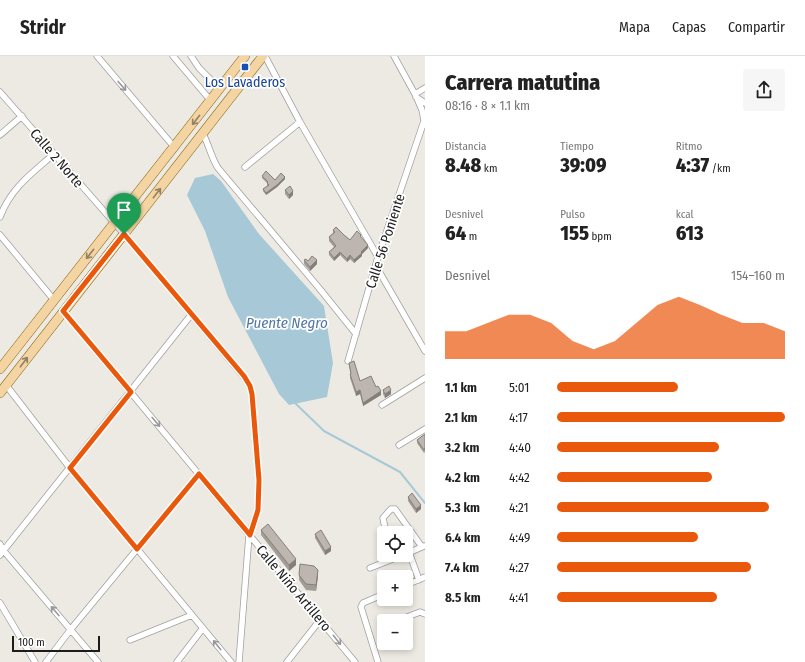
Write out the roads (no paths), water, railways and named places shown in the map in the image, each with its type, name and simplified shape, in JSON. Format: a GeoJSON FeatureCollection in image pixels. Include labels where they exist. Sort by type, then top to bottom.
{"type":"FeatureCollection","features":[{"type":"Feature","properties":{"kind":"main road"},"geometry":{"type":"LineString","coordinates":[[0,369],[245,56]]}},
{"type":"Feature","properties":{"kind":"main road"},"geometry":{"type":"LineString","coordinates":[[3,389],[264,56]]}},
{"type":"Feature","properties":{"kind":"street"},"geometry":{"type":"LineString","coordinates":[[97,56],[174,148]]}},
{"type":"Feature","properties":{"kind":"street"},"geometry":{"type":"LineString","coordinates":[[173,56],[210,101]]}},
{"type":"Feature","properties":{"kind":"street"},"geometry":{"type":"LineString","coordinates":[[191,56],[199,68],[220,89]]}},
{"type":"Feature","properties":{"kind":"street"},"geometry":{"type":"LineString","coordinates":[[264,56],[300,122],[378,257]]}},
{"type":"Feature","properties":{"kind":"street"},"geometry":{"type":"LineString","coordinates":[[394,56],[422,110],[424,123]]}},
{"type":"Feature","properties":{"kind":"street"},"geometry":{"type":"LineString","coordinates":[[415,95],[425,88]]}},
{"type":"Feature","properties":{"kind":"street","name":"Calle 2 Norte"},"geometry":{"type":"LineString","coordinates":[[0,92],[124,234],[244,376],[250,386],[252,394],[259,480],[258,510],[250,535]]}},
{"type":"Feature","properties":{"kind":"street"},"geometry":{"type":"LineString","coordinates":[[415,95],[425,103]]}},
{"type":"Feature","properties":{"kind":"street"},"geometry":{"type":"LineString","coordinates":[[0,135],[22,116]]}},
{"type":"Feature","properties":{"kind":"street"},"geometry":{"type":"LineString","coordinates":[[245,168],[300,122]]}},
{"type":"Feature","properties":{"kind":"street","name":"Calle 56 Poniente"},"geometry":{"type":"LineString","coordinates":[[348,361],[378,257],[424,123]]}},
{"type":"Feature","properties":{"kind":"street"},"geometry":{"type":"LineString","coordinates":[[202,134],[208,142],[214,162],[218,168],[356,334]]}},
{"type":"Feature","properties":{"kind":"street"},"geometry":{"type":"LineString","coordinates":[[0,217],[12,193],[24,180],[54,154]]}},
{"type":"Feature","properties":{"kind":"street"},"geometry":{"type":"LineString","coordinates":[[0,235],[54,300]]}},
{"type":"Feature","properties":{"kind":"street"},"geometry":{"type":"LineString","coordinates":[[376,266],[425,351]]}},
{"type":"Feature","properties":{"kind":"street","name":"Calle Niño Artillero"},"geometry":{"type":"LineString","coordinates":[[63,311],[355,662]]}},
{"type":"Feature","properties":{"kind":"street"},"geometry":{"type":"LineString","coordinates":[[2,553],[191,315]]}},
{"type":"Feature","properties":{"kind":"street"},"geometry":{"type":"LineString","coordinates":[[382,404],[425,378]]}},
{"type":"Feature","properties":{"kind":"street"},"geometry":{"type":"LineString","coordinates":[[3,389],[231,662]]}},
{"type":"Feature","properties":{"kind":"street"},"geometry":{"type":"LineString","coordinates":[[399,445],[425,429]]}},
{"type":"Feature","properties":{"kind":"street"},"geometry":{"type":"LineString","coordinates":[[46,662],[71,629],[199,474]]}},
{"type":"Feature","properties":{"kind":"street"},"geometry":{"type":"LineString","coordinates":[[385,526],[383,518],[391,509],[395,509],[408,526]]}},
{"type":"Feature","properties":{"kind":"street"},"geometry":{"type":"LineString","coordinates":[[413,532],[424,546],[413,551]]}},
{"type":"Feature","properties":{"kind":"street"},"geometry":{"type":"LineString","coordinates":[[239,662],[250,535]]}},
{"type":"Feature","properties":{"kind":"street"},"geometry":{"type":"LineString","coordinates":[[0,544],[2,553],[71,629],[98,662]]}},
{"type":"Feature","properties":{"kind":"street"},"geometry":{"type":"LineString","coordinates":[[370,568],[386,562]]}},
{"type":"Feature","properties":{"kind":"street"},"geometry":{"type":"LineString","coordinates":[[413,562],[422,578]]}},
{"type":"Feature","properties":{"kind":"street"},"geometry":{"type":"LineString","coordinates":[[377,597],[363,603],[361,607],[378,662]]}},
{"type":"Feature","properties":{"kind":"street"},"geometry":{"type":"LineString","coordinates":[[0,603],[35,662]]}},
{"type":"Feature","properties":{"kind":"street"},"geometry":{"type":"LineString","coordinates":[[413,615],[420,612],[425,614]]}},
{"type":"Feature","properties":{"kind":"street"},"geometry":{"type":"LineString","coordinates":[[130,640],[192,615]]}},
{"type":"Feature","properties":{"kind":"street"},"geometry":{"type":"LineString","coordinates":[[287,662],[320,620]]}},
{"type":"Feature","properties":{"kind":"street"},"geometry":{"type":"LineString","coordinates":[[177,662],[203,628]]}},
{"type":"Feature","properties":{"kind":"water","name":"Puente Negro"},"geometry":{"type":"Polygon","coordinates":[[[213,174],[221,181],[259,234],[324,306],[333,363],[327,397],[289,405],[279,394],[228,297],[205,231],[187,195],[195,178],[213,174]]]}},
{"type":"Feature","properties":{"kind":"waterway"},"geometry":{"type":"LineString","coordinates":[[295,403],[324,431],[400,472],[425,503]]}},
{"type":"Feature","properties":{"kind":"place","name":"Los Lavaderos"},"geometry":{"type":"Point","coordinates":[245,67]}}]}
